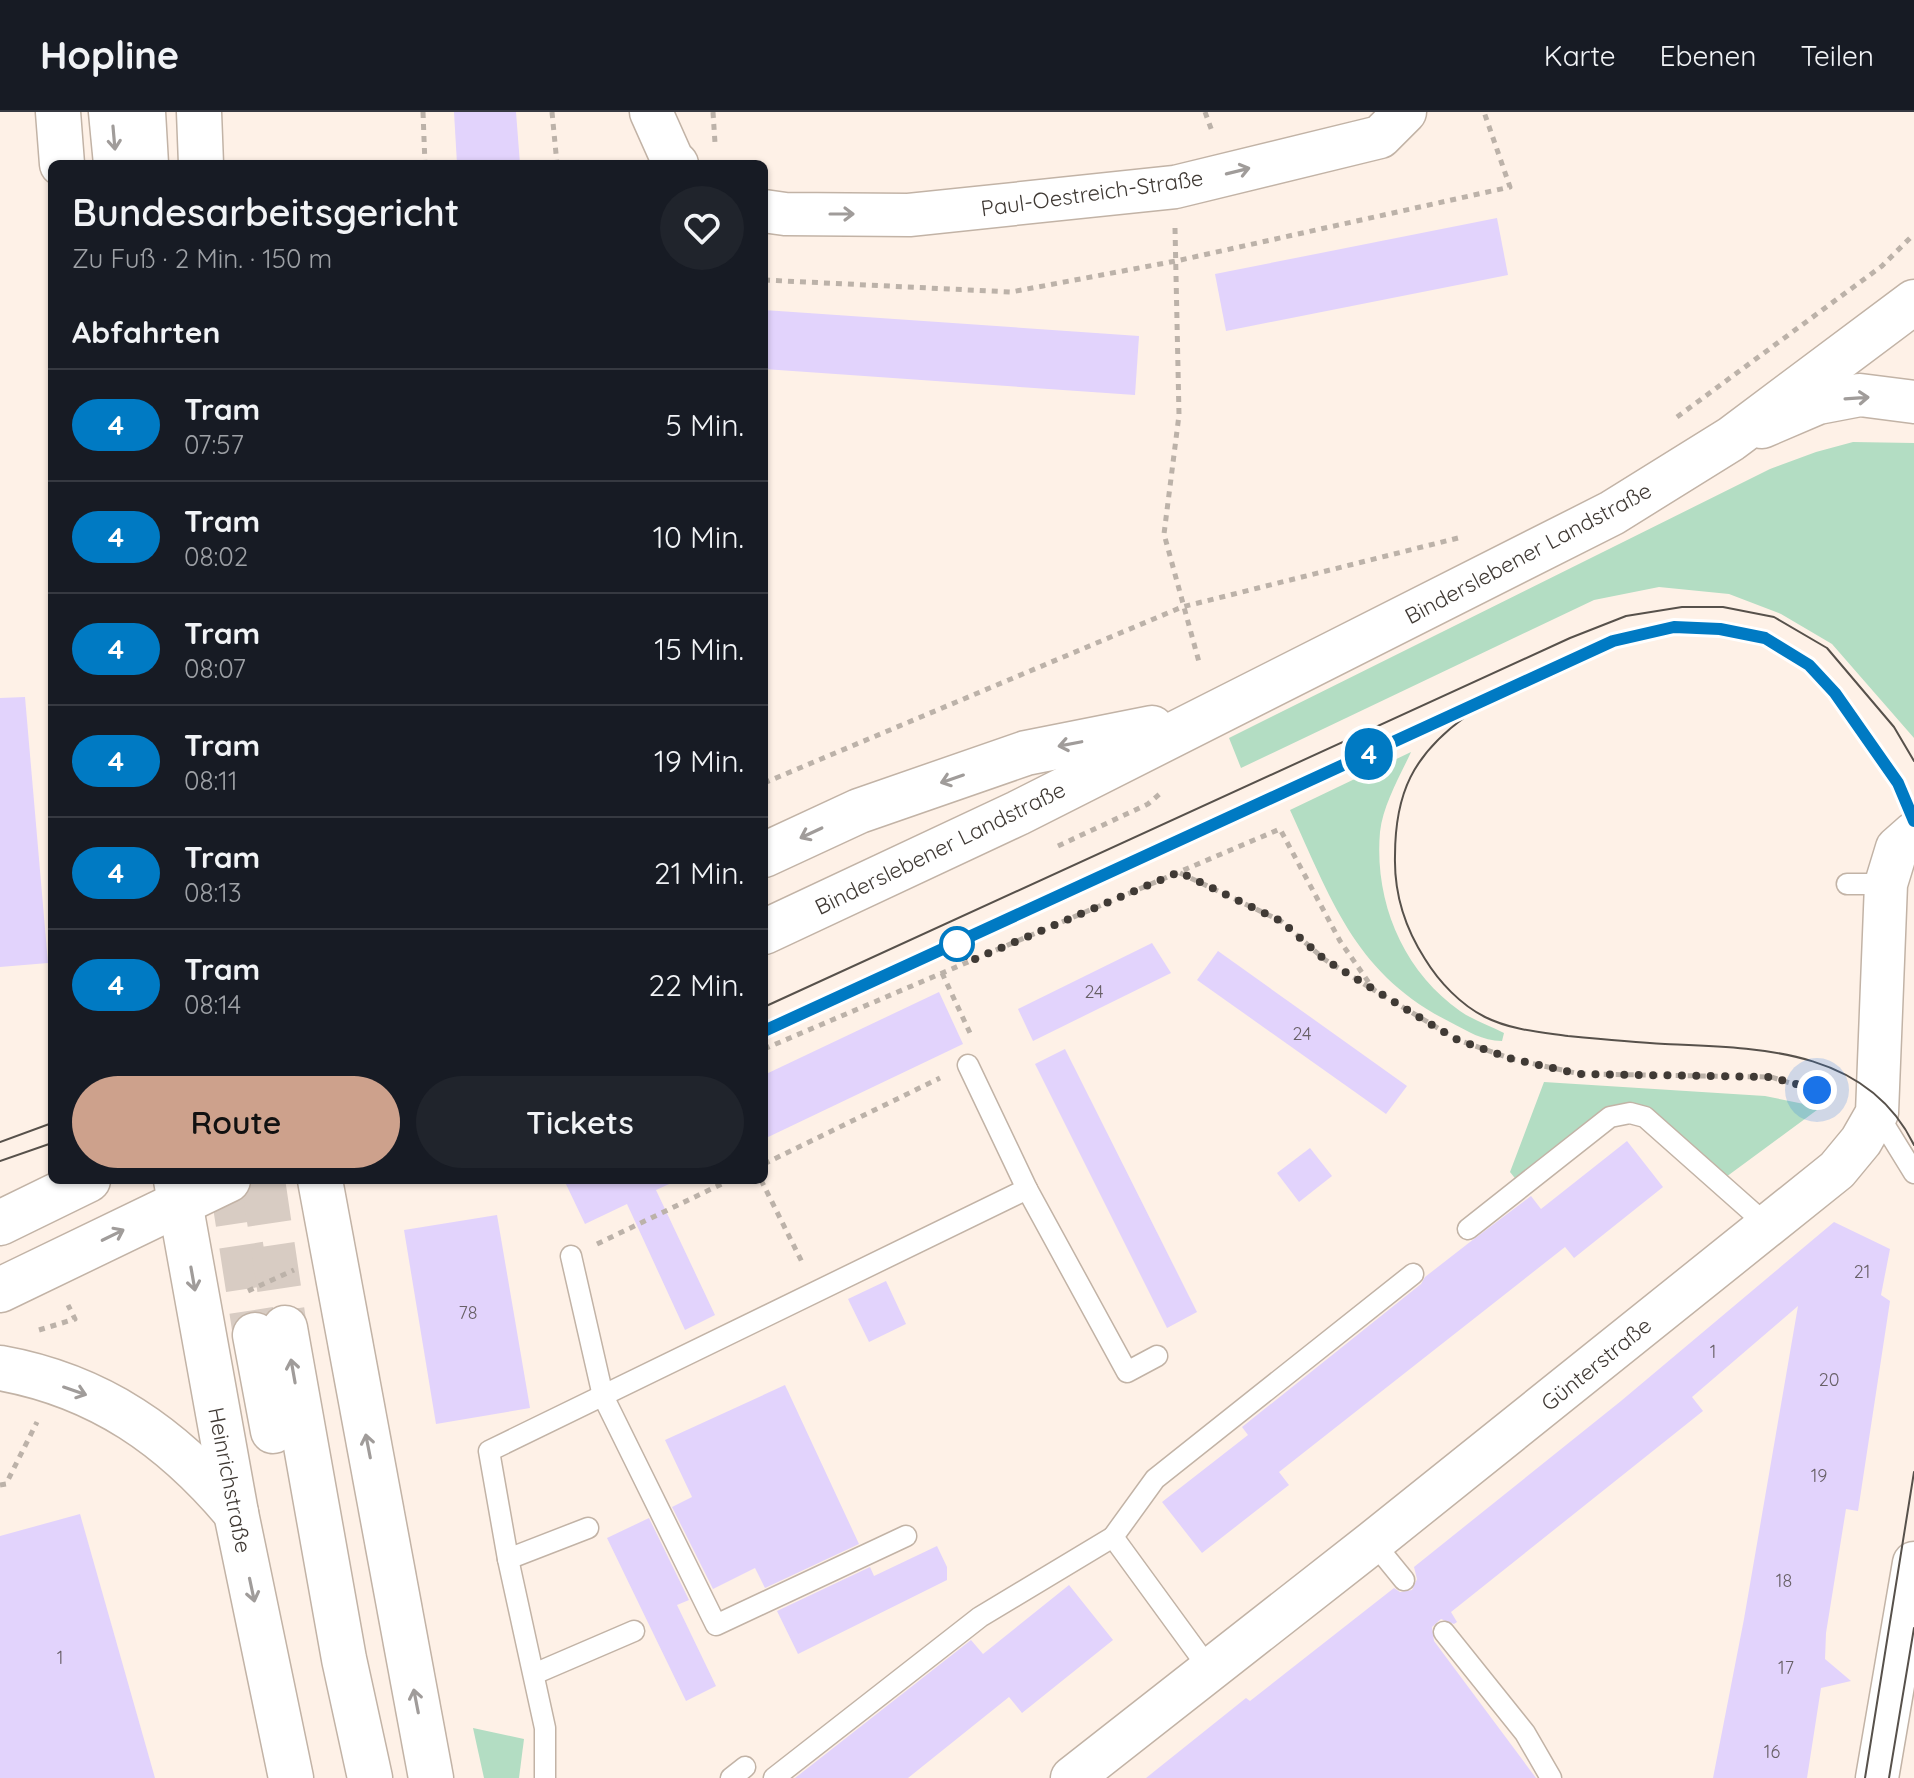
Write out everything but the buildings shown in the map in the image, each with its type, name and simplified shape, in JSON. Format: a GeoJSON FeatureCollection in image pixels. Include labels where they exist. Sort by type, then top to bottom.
{"type":"FeatureCollection","features":[{"type":"Feature","properties":{"kind":"main road"},"geometry":{"type":"LineString","coordinates":[[58,112],[62,160]]}},
{"type":"Feature","properties":{"kind":"main road"},"geometry":{"type":"LineString","coordinates":[[111,112],[116,160]]}},
{"type":"Feature","properties":{"kind":"main road"},"geometry":{"type":"LineString","coordinates":[[143,112],[146,160]]}},
{"type":"Feature","properties":{"kind":"main road"},"geometry":{"type":"LineString","coordinates":[[199,112],[201,160]]}},
{"type":"Feature","properties":{"kind":"main road","name":"Binderslebener Landstraße"},"geometry":{"type":"LineString","coordinates":[[768,930],[1018,813],[1612,513],[1731,439],[1914,302]]}},
{"type":"Feature","properties":{"kind":"main road","name":"Binderslebener Landstraße"},"geometry":{"type":"LineString","coordinates":[[768,853],[859,811],[1026,753],[1202,718]]}},
{"type":"Feature","properties":{"kind":"main road"},"geometry":{"type":"LineString","coordinates":[[0,1223],[80,1184]]}},
{"type":"Feature","properties":{"kind":"main road"},"geometry":{"type":"LineString","coordinates":[[0,1290],[178,1191],[210,1184]]}},
{"type":"Feature","properties":{"kind":"main road"},"geometry":{"type":"LineString","coordinates":[[321,1184],[431,1778]]}},
{"type":"Feature","properties":{"kind":"main road","name":"Heinrichstraße"},"geometry":{"type":"LineString","coordinates":[[178,1191],[236,1513],[291,1778]]}},
{"type":"Feature","properties":{"kind":"main road"},"geometry":{"type":"LineString","coordinates":[[340,1778],[270,1332],[370,1778]]}},
{"type":"Feature","properties":{"kind":"main road"},"geometry":{"type":"LineString","coordinates":[[0,1368],[56,1384],[123,1411],[162,1439],[209,1481],[236,1513]]}},
{"type":"Feature","properties":{"kind":"street"},"geometry":{"type":"LineString","coordinates":[[651,112],[674,160]]}},
{"type":"Feature","properties":{"kind":"street","name":"Paul-Oestreich-Straße"},"geometry":{"type":"LineString","coordinates":[[768,212],[909,215],[1175,187],[1380,137],[1405,112]]}},
{"type":"Feature","properties":{"kind":"street"},"geometry":{"type":"LineString","coordinates":[[1731,439],[1818,403],[1860,395],[1914,402]]}},
{"type":"Feature","properties":{"kind":"street","name":"Günterstraße"},"geometry":{"type":"LineString","coordinates":[[1072,1778],[1373,1542],[1837,1170],[1861,1141],[1877,1113],[1867,884],[1914,833]]}},
{"type":"Feature","properties":{"kind":"street"},"geometry":{"type":"LineString","coordinates":[[1888,1776],[1914,1563]]}},
{"type":"Feature","properties":{"kind":"lane"},"geometry":{"type":"LineString","coordinates":[[968,1065],[1027,1189],[1127,1372],[1157,1356]]}},
{"type":"Feature","properties":{"kind":"lane"},"geometry":{"type":"LineString","coordinates":[[1468,1229],[1610,1117],[1630,1113],[1645,1117],[1768,1226]]}},
{"type":"Feature","properties":{"kind":"lane"},"geometry":{"type":"LineString","coordinates":[[1877,1113],[1914,1173]]}},
{"type":"Feature","properties":{"kind":"lane"},"geometry":{"type":"LineString","coordinates":[[545,1778],[545,1728],[508,1559],[489,1451],[1027,1189]]}},
{"type":"Feature","properties":{"kind":"lane"},"geometry":{"type":"LineString","coordinates":[[571,1256],[603,1396],[716,1625],[906,1536]]}},
{"type":"Feature","properties":{"kind":"lane"},"geometry":{"type":"LineString","coordinates":[[774,1778],[980,1617],[1113,1537],[1155,1479],[1413,1274]]}},
{"type":"Feature","properties":{"kind":"lane"},"geometry":{"type":"LineString","coordinates":[[508,1559],[588,1528]]}},
{"type":"Feature","properties":{"kind":"lane"},"geometry":{"type":"LineString","coordinates":[[1113,1537],[1210,1670]]}},
{"type":"Feature","properties":{"kind":"lane"},"geometry":{"type":"LineString","coordinates":[[1373,1542],[1404,1580]]}},
{"type":"Feature","properties":{"kind":"lane"},"geometry":{"type":"LineString","coordinates":[[534,1674],[634,1631]]}},
{"type":"Feature","properties":{"kind":"lane"},"geometry":{"type":"LineString","coordinates":[[1444,1632],[1525,1733],[1551,1778]]}},
{"type":"Feature","properties":{"kind":"path"},"geometry":{"type":"LineString","coordinates":[[423,112],[425,160]]}},
{"type":"Feature","properties":{"kind":"path"},"geometry":{"type":"LineString","coordinates":[[552,112],[557,160]]}},
{"type":"Feature","properties":{"kind":"path"},"geometry":{"type":"LineString","coordinates":[[768,280],[1011,292],[1176,261],[1510,187],[1484,112]]}},
{"type":"Feature","properties":{"kind":"path"},"geometry":{"type":"LineString","coordinates":[[1175,187],[1179,415],[1164,534],[1199,662]]}},
{"type":"Feature","properties":{"kind":"path"},"geometry":{"type":"LineString","coordinates":[[1669,423],[1882,266],[1914,234]]}},
{"type":"Feature","properties":{"kind":"path"},"geometry":{"type":"LineString","coordinates":[[768,781],[1182,607],[1474,534]]}},
{"type":"Feature","properties":{"kind":"path"},"geometry":{"type":"LineString","coordinates":[[768,1047],[1280,829],[1340,941],[1374,990]]}},
{"type":"Feature","properties":{"kind":"path"},"geometry":{"type":"LineString","coordinates":[[1179,872],[1281,921],[1324,959],[1458,1040],[1512,1059],[1580,1074],[1771,1077],[1817,1090],[1877,1113]]}},
{"type":"Feature","properties":{"kind":"path"},"geometry":{"type":"LineString","coordinates":[[768,1162],[982,1059],[942,973]]}},
{"type":"Feature","properties":{"kind":"path"},"geometry":{"type":"LineString","coordinates":[[571,1256],[722,1184]]}},
{"type":"Feature","properties":{"kind":"path"},"geometry":{"type":"LineString","coordinates":[[763,1184],[817,1292]]}},
{"type":"Feature","properties":{"kind":"path"},"geometry":{"type":"LineString","coordinates":[[199,1312],[332,1253]]}},
{"type":"Feature","properties":{"kind":"path"},"geometry":{"type":"LineString","coordinates":[[0,1485],[6,1484],[56,1384]]}},
{"type":"Feature","properties":{"kind":"green space"},"geometry":{"type":"Polygon","coordinates":[[[1853,442],[1914,443],[1914,738],[1832,644],[1781,614],[1729,594],[1659,587],[1594,600],[1241,768],[1229,738],[1770,469],[1853,442]]]}},
{"type":"Feature","properties":{"kind":"green space"},"geometry":{"type":"Polygon","coordinates":[[[1411,752],[1388,801],[1380,832],[1379,858],[1388,909],[1396,933],[1423,976],[1460,1011],[1504,1033],[1502,1041],[1475,1035],[1418,1003],[1369,958],[1334,904],[1290,810],[1411,752]]]}},
{"type":"Feature","properties":{"kind":"green space"},"geometry":{"type":"Polygon","coordinates":[[[1544,1082],[1765,1096],[1809,1105],[1817,1110],[1726,1177],[1640,1111],[1518,1182],[1510,1172],[1544,1082]]]}},
{"type":"Feature","properties":{"kind":"green space"},"geometry":{"type":"Polygon","coordinates":[[[473,1728],[524,1739],[519,1778],[484,1778],[473,1728]]]}},
{"type":"Feature","properties":{"kind":"tunnel"},"geometry":{"type":"LineString","coordinates":[[232,1184],[255,1335]]}},
{"type":"Feature","properties":{"kind":"tunnel"},"geometry":{"type":"LineString","coordinates":[[264,1184],[285,1328]]}},
{"type":"Feature","properties":{"kind":"tram line"},"geometry":{"type":"LineString","coordinates":[[768,1005],[1570,638],[1626,616],[1682,607],[1723,607],[1774,617],[1827,648],[1894,727],[1914,761]]}},
{"type":"Feature","properties":{"kind":"tram line"},"geometry":{"type":"LineString","coordinates":[[768,1029],[1613,641],[1674,627],[1720,629],[1765,638],[1809,665],[1835,693],[1898,783],[1914,821]]}},
{"type":"Feature","properties":{"kind":"tram line","name":"4"},"geometry":{"type":"LineString","coordinates":[[768,1029],[1613,641],[1674,627],[1720,629],[1765,638],[1809,665],[1835,693],[1898,783],[1914,821]]}},
{"type":"Feature","properties":{"kind":"tram line"},"geometry":{"type":"LineString","coordinates":[[1465,717],[1432,746],[1410,777],[1403,794],[1396,833],[1396,883],[1406,923],[1425,959],[1451,992],[1485,1017],[1526,1030],[1568,1036],[1737,1048],[1807,1060],[1839,1071],[1868,1089],[1894,1113],[1914,1145]]}},
{"type":"Feature","properties":{"kind":"tram line"},"geometry":{"type":"LineString","coordinates":[[0,1142],[48,1124]]}},
{"type":"Feature","properties":{"kind":"tram line"},"geometry":{"type":"LineString","coordinates":[[0,1161],[48,1144]]}},
{"type":"Feature","properties":{"kind":"tram line"},"geometry":{"type":"LineString","coordinates":[[1865,1778],[1914,1472]]}},
{"type":"Feature","properties":{"kind":"tram line"},"geometry":{"type":"LineString","coordinates":[[1889,1778],[1914,1628]]}},
{"type":"Feature","properties":{"kind":"route"},"geometry":{"type":"LineString","coordinates":[[957,944],[968,962],[1179,872],[1281,921],[1324,959],[1395,1005],[1458,1040],[1512,1059],[1580,1074],[1771,1077],[1817,1090]]}}]}
